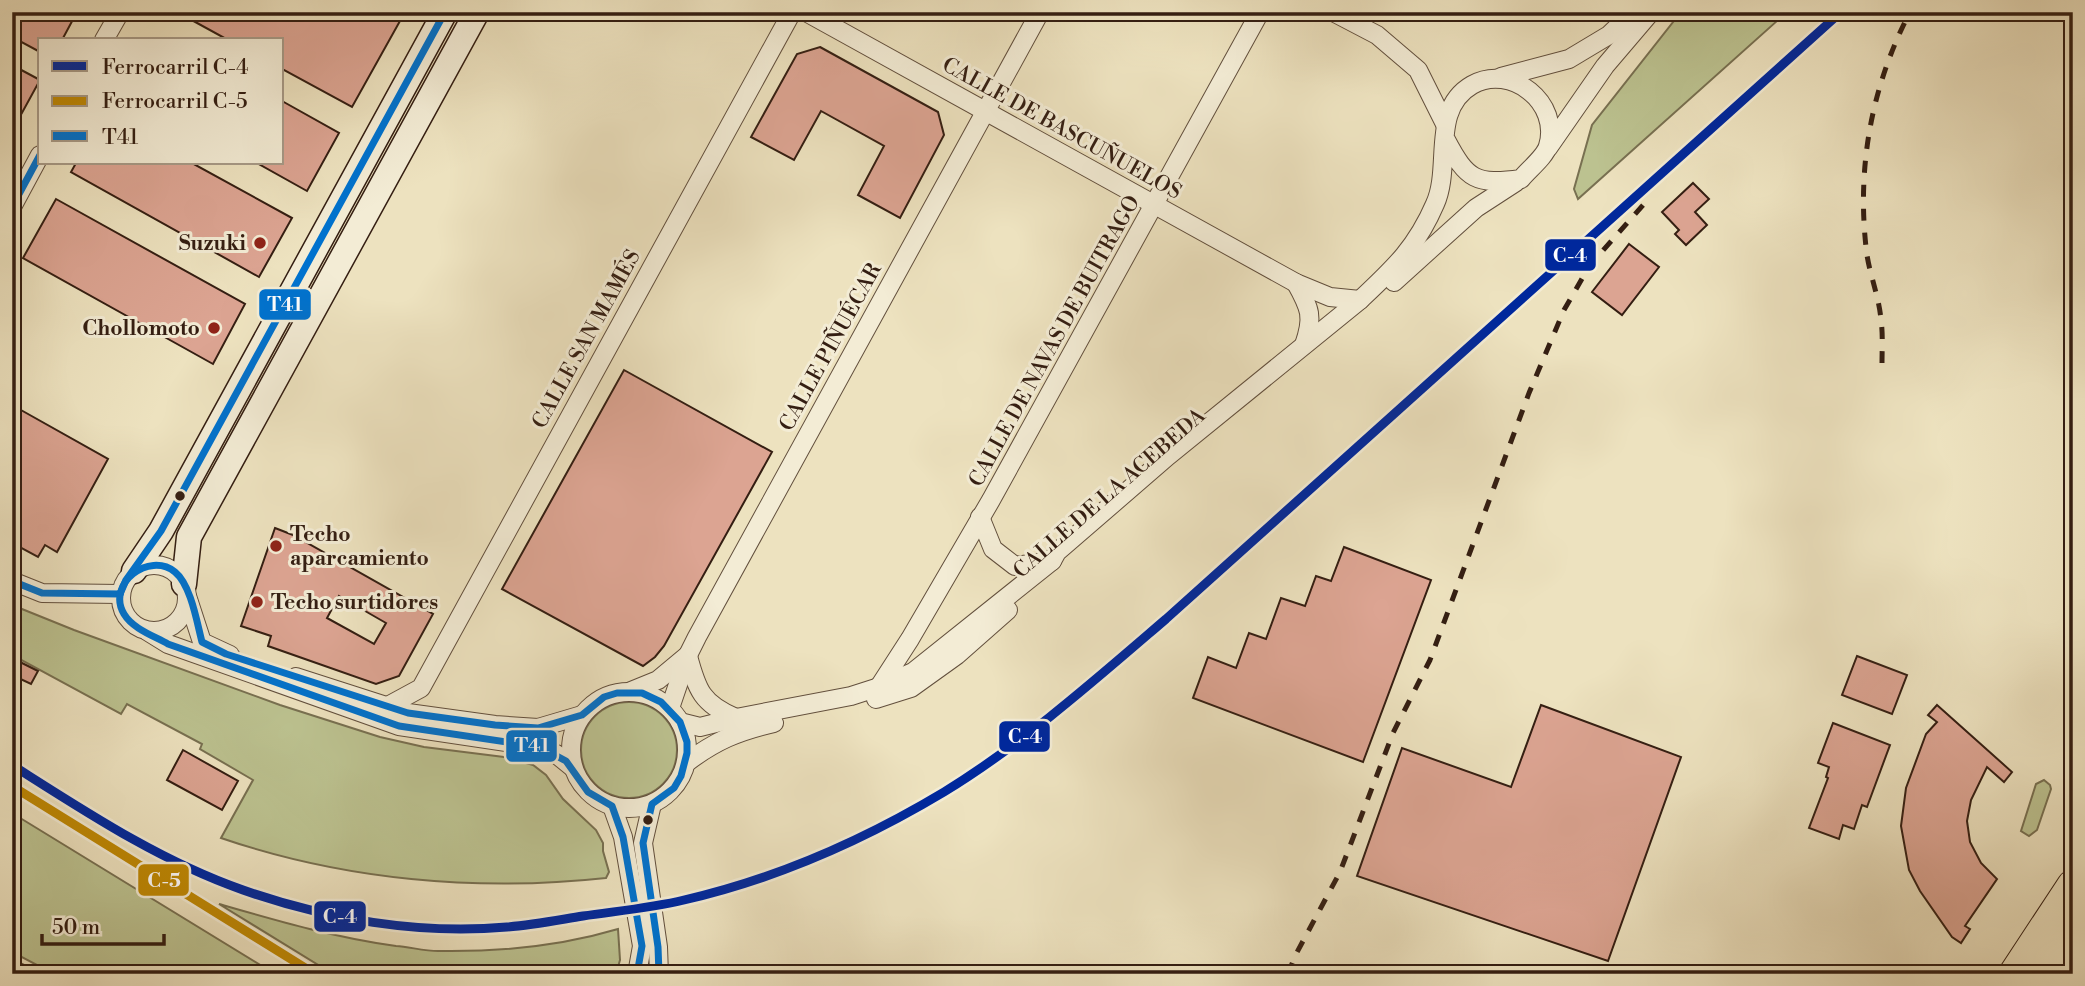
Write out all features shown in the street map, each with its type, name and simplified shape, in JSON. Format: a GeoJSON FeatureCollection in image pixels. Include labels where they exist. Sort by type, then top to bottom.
{"type":"FeatureCollection","features":[{"type":"Feature","properties":{"kind":"highway"},"geometry":{"type":"LineString","coordinates":[[2015,974],[2073,886]]}},
{"type":"Feature","properties":{"kind":"highway"},"geometry":{"type":"LineString","coordinates":[[2047,974],[2073,934]]}},
{"type":"Feature","properties":{"kind":"main road"},"geometry":{"type":"LineString","coordinates":[[134,571],[166,522],[445,12]]}},
{"type":"Feature","properties":{"kind":"main road"},"geometry":{"type":"LineString","coordinates":[[186,590],[189,537],[477,12]]}},
{"type":"Feature","properties":{"kind":"street"},"geometry":{"type":"LineString","coordinates":[[105,38],[120,12]]}},
{"type":"Feature","properties":{"kind":"street","name":"CALLE SAN MAMÉS"},"geometry":{"type":"LineString","coordinates":[[421,688],[792,12]]}},
{"type":"Feature","properties":{"kind":"street","name":"CALLE DE BASCUÑUELOS"},"geometry":{"type":"LineString","coordinates":[[806,12],[1296,283],[1331,297],[1360,300]]}},
{"type":"Feature","properties":{"kind":"street","name":"CALLE PIÑUÉCAR"},"geometry":{"type":"LineString","coordinates":[[675,715],[688,655],[1041,12]]}},
{"type":"Feature","properties":{"kind":"street","name":"CALLE DE NAVAS DE BUITRAGO"},"geometry":{"type":"LineString","coordinates":[[879,687],[910,639],[980,517],[1155,206],[1260,12]]}},
{"type":"Feature","properties":{"kind":"street"},"geometry":{"type":"LineString","coordinates":[[1333,12],[1377,35],[1418,70],[1461,169],[1489,183],[1521,179],[1548,148],[1605,66],[1651,12]]}},
{"type":"Feature","properties":{"kind":"street"},"geometry":{"type":"LineString","coordinates":[[1445,132],[1454,102],[1472,85],[1569,59],[1609,35],[1633,12]]}},
{"type":"Feature","properties":{"kind":"street"},"geometry":{"type":"LineString","coordinates":[[1495,79],[1520,84],[1540,100],[1550,123],[1548,148]]}},
{"type":"Feature","properties":{"kind":"street","name":"CALLE DE LA ACEBEDA"},"geometry":{"type":"LineString","coordinates":[[675,715],[700,727],[851,696],[913,672],[1052,561],[1057,552],[1167,456],[1360,300],[1415,244],[1437,201],[1445,132]]}},
{"type":"Feature","properties":{"kind":"street"},"geometry":{"type":"LineString","coordinates":[[12,207],[38,159]]}},
{"type":"Feature","properties":{"kind":"street","name":"CALLE DE LA ACEBEDA"},"geometry":{"type":"LineString","coordinates":[[686,763],[709,746],[743,729],[853,706],[911,688],[957,655],[1063,561],[1398,279],[1476,208],[1521,179]]}},
{"type":"Feature","properties":{"kind":"street"},"geometry":{"type":"LineString","coordinates":[[1296,283],[1310,307],[1310,328],[1303,346]]}},
{"type":"Feature","properties":{"kind":"street"},"geometry":{"type":"LineString","coordinates":[[980,517],[993,549],[1015,566],[1052,561]]}},
{"type":"Feature","properties":{"kind":"street"},"geometry":{"type":"LineString","coordinates":[[145,566],[163,566],[174,572],[186,590],[202,642],[226,654],[386,707],[433,716],[538,728],[582,715],[604,697],[617,692],[631,691],[652,696],[675,715],[687,742],[686,763],[674,788],[652,804],[639,808],[612,806],[587,792],[572,767],[556,754],[540,747],[399,726],[168,644],[135,626],[124,614],[120,594],[126,580],[134,571],[145,566]]}},
{"type":"Feature","properties":{"kind":"street"},"geometry":{"type":"LineString","coordinates":[[12,581],[42,593],[120,594]]}},
{"type":"Feature","properties":{"kind":"street"},"geometry":{"type":"LineString","coordinates":[[148,632],[160,632],[174,625],[182,617],[187,606],[186,590]]}},
{"type":"Feature","properties":{"kind":"street"},"geometry":{"type":"LineString","coordinates":[[631,691],[658,680],[688,655],[695,682],[703,697],[717,710],[736,718]]}},
{"type":"Feature","properties":{"kind":"street"},"geometry":{"type":"LineString","coordinates":[[386,707],[421,688],[433,716]]}},
{"type":"Feature","properties":{"kind":"street"},"geometry":{"type":"LineString","coordinates":[[572,767],[571,740],[582,715]]}},
{"type":"Feature","properties":{"kind":"street"},"geometry":{"type":"LineString","coordinates":[[637,866],[652,804]]}},
{"type":"Feature","properties":{"kind":"street"},"geometry":{"type":"LineString","coordinates":[[612,806],[637,866],[650,946],[659,974]]}},
{"type":"Feature","properties":{"kind":"street"},"geometry":{"type":"LineString","coordinates":[[638,974],[650,946]]}},
{"type":"Feature","properties":{"kind":"street"},"geometry":{"type":"LineString","coordinates":[[12,969],[22,974]]}},
{"type":"Feature","properties":{"kind":"green space"},"geometry":{"type":"Polygon","coordinates":[[[1681,12],[1787,12],[1578,199],[1574,189],[1592,125],[1681,12]]]}},
{"type":"Feature","properties":{"kind":"green space"},"geometry":{"type":"Polygon","coordinates":[[[12,605],[280,705],[380,737],[424,747],[504,757],[533,765],[546,775],[563,799],[596,830],[603,843],[609,872],[606,878],[509,884],[411,879],[315,864],[221,838],[253,780],[200,749],[202,744],[127,704],[121,714],[12,655],[12,605]]]}},
{"type":"Feature","properties":{"kind":"green space"},"geometry":{"type":"Polygon","coordinates":[[[629,702],[647,706],[663,716],[673,732],[677,750],[673,768],[663,784],[647,794],[629,798],[611,794],[595,784],[585,768],[581,750],[585,732],[595,716],[611,706],[629,702]]]}},
{"type":"Feature","properties":{"kind":"green space"},"geometry":{"type":"Polygon","coordinates":[[[2044,780],[2051,789],[2037,830],[2029,836],[2021,831],[2036,784],[2044,780]]]}},
{"type":"Feature","properties":{"kind":"green space"},"geometry":{"type":"Polygon","coordinates":[[[12,813],[275,974],[54,974],[12,952],[12,813]]]}},
{"type":"Feature","properties":{"kind":"green space"},"geometry":{"type":"Polygon","coordinates":[[[219,904],[329,934],[433,951],[529,947],[618,929],[620,960],[616,974],[333,974],[219,904]]]}},
{"type":"Feature","properties":{"kind":"building"},"geometry":{"type":"Polygon","coordinates":[[[12,12],[77,12],[63,38],[38,38],[38,51],[12,37],[12,12]]]}},
{"type":"Feature","properties":{"kind":"building"},"geometry":{"type":"Polygon","coordinates":[[[177,12],[405,12],[352,107],[284,70],[284,38],[224,38],[177,12]]]}},
{"type":"Feature","properties":{"kind":"building"},"geometry":{"type":"Polygon","coordinates":[[[820,47],[938,112],[944,135],[900,218],[858,195],[884,146],[821,111],[794,160],[751,137],[797,54],[820,47]]]}},
{"type":"Feature","properties":{"kind":"building"},"geometry":{"type":"Polygon","coordinates":[[[12,65],[38,79],[38,84],[12,131],[12,65]]]}},
{"type":"Feature","properties":{"kind":"building"},"geometry":{"type":"Polygon","coordinates":[[[284,102],[339,133],[307,191],[259,164],[284,164],[284,102]]]}},
{"type":"Feature","properties":{"kind":"building"},"geometry":{"type":"Polygon","coordinates":[[[75,164],[194,164],[292,218],[259,277],[71,172],[75,164]]]}},
{"type":"Feature","properties":{"kind":"building"},"geometry":{"type":"Polygon","coordinates":[[[1693,183],[1709,199],[1695,212],[1707,225],[1686,245],[1675,234],[1679,230],[1662,212],[1693,183]]]}},
{"type":"Feature","properties":{"kind":"building"},"geometry":{"type":"Polygon","coordinates":[[[56,199],[245,304],[213,364],[23,258],[56,199]]]}},
{"type":"Feature","properties":{"kind":"building"},"geometry":{"type":"Polygon","coordinates":[[[1629,244],[1659,267],[1622,315],[1592,292],[1629,244]]]}},
{"type":"Feature","properties":{"kind":"building"},"geometry":{"type":"Polygon","coordinates":[[[624,370],[772,452],[664,646],[643,666],[502,589],[624,370]]]}},
{"type":"Feature","properties":{"kind":"building"},"geometry":{"type":"Polygon","coordinates":[[[12,405],[108,459],[57,552],[45,545],[38,557],[12,543],[12,405]]]}},
{"type":"Feature","properties":{"kind":"building"},"geometry":{"type":"Polygon","coordinates":[[[275,528],[293,535],[433,614],[399,676],[376,684],[268,646],[271,636],[241,626],[275,528]],[[339,596],[327,618],[374,644],[386,623],[339,596]]]}},
{"type":"Feature","properties":{"kind":"building"},"geometry":{"type":"Polygon","coordinates":[[[1344,547],[1431,580],[1363,762],[1193,698],[1208,657],[1236,668],[1249,633],[1266,639],[1281,598],[1305,606],[1316,576],[1331,581],[1344,547]]]}},
{"type":"Feature","properties":{"kind":"building"},"geometry":{"type":"Polygon","coordinates":[[[1857,656],[1907,675],[1892,714],[1842,695],[1857,656]]]}},
{"type":"Feature","properties":{"kind":"building"},"geometry":{"type":"Polygon","coordinates":[[[12,658],[38,671],[31,684],[12,675],[12,658]]]}},
{"type":"Feature","properties":{"kind":"building"},"geometry":{"type":"Polygon","coordinates":[[[1541,705],[1681,757],[1608,961],[1357,876],[1402,748],[1511,787],[1541,705]]]}},
{"type":"Feature","properties":{"kind":"building"},"geometry":{"type":"Polygon","coordinates":[[[1937,705],[2012,772],[2004,782],[1987,767],[1971,800],[1967,821],[1970,842],[1981,863],[1997,879],[1965,926],[1970,929],[1961,943],[1952,937],[1909,870],[1901,826],[1906,788],[1926,734],[1937,722],[1928,715],[1937,705]]]}},
{"type":"Feature","properties":{"kind":"building"},"geometry":{"type":"Polygon","coordinates":[[[1833,723],[1890,745],[1867,807],[1862,805],[1854,829],[1843,825],[1839,839],[1809,828],[1828,778],[1829,767],[1818,763],[1833,723]]]}},
{"type":"Feature","properties":{"kind":"building"},"geometry":{"type":"Polygon","coordinates":[[[183,750],[238,781],[222,810],[167,780],[183,750]]]}},
{"type":"Feature","properties":{"kind":"railway"},"geometry":{"type":"LineString","coordinates":[[1882,363],[1880,311],[1866,247],[1866,156],[1877,97],[1886,68],[1910,12]]}},
{"type":"Feature","properties":{"kind":"railway"},"geometry":{"type":"LineString","coordinates":[[1288,974],[1340,872],[1393,733],[1430,660],[1529,393],[1564,310],[1590,265],[1644,204]]}},
{"type":"Feature","properties":{"kind":"rail line","name":"C-4"},"geometry":{"type":"LineString","coordinates":[[12,765],[124,834],[212,878],[307,909],[340,917],[407,926],[440,929],[507,927],[659,905],[752,881],[818,856],[851,842],[944,792],[1031,732],[1086,688],[1841,12]]}},
{"type":"Feature","properties":{"kind":"rail line","name":"C-5"},"geometry":{"type":"LineString","coordinates":[[12,786],[315,974]]}},
{"type":"Feature","properties":{"kind":"transit line","name":"T41"},"geometry":{"type":"LineString","coordinates":[[120,594],[126,580],[161,531],[445,12]]}},
{"type":"Feature","properties":{"kind":"transit line","name":"T41"},"geometry":{"type":"LineString","coordinates":[[12,207],[38,159]]}},
{"type":"Feature","properties":{"kind":"transit line","name":"T41"},"geometry":{"type":"LineString","coordinates":[[637,974],[642,946],[623,837],[612,806],[588,792],[566,761],[540,747],[399,726],[168,644],[138,628],[124,614],[120,603],[125,582],[143,568],[154,565],[165,567],[175,572],[185,586],[193,605],[202,642],[226,654],[408,713],[538,728],[582,715],[604,697],[617,693],[642,693],[661,702],[680,722],[687,742],[687,753],[681,776],[674,788],[652,804],[643,843],[658,947],[659,974]]}},
{"type":"Feature","properties":{"kind":"transit line","name":"T41"},"geometry":{"type":"LineString","coordinates":[[12,581],[42,593],[120,594]]}},
{"type":"Feature","properties":{"kind":"place","name":"Suzuki"},"geometry":{"type":"Point","coordinates":[260,243]}},
{"type":"Feature","properties":{"kind":"place","name":"Chollomoto"},"geometry":{"type":"Point","coordinates":[214,328]}},
{"type":"Feature","properties":{"kind":"place","name":"Techo aparcamiento"},"geometry":{"type":"Point","coordinates":[276,546]}},
{"type":"Feature","properties":{"kind":"place","name":"Techo surtidores"},"geometry":{"type":"Point","coordinates":[257,602]}}]}
